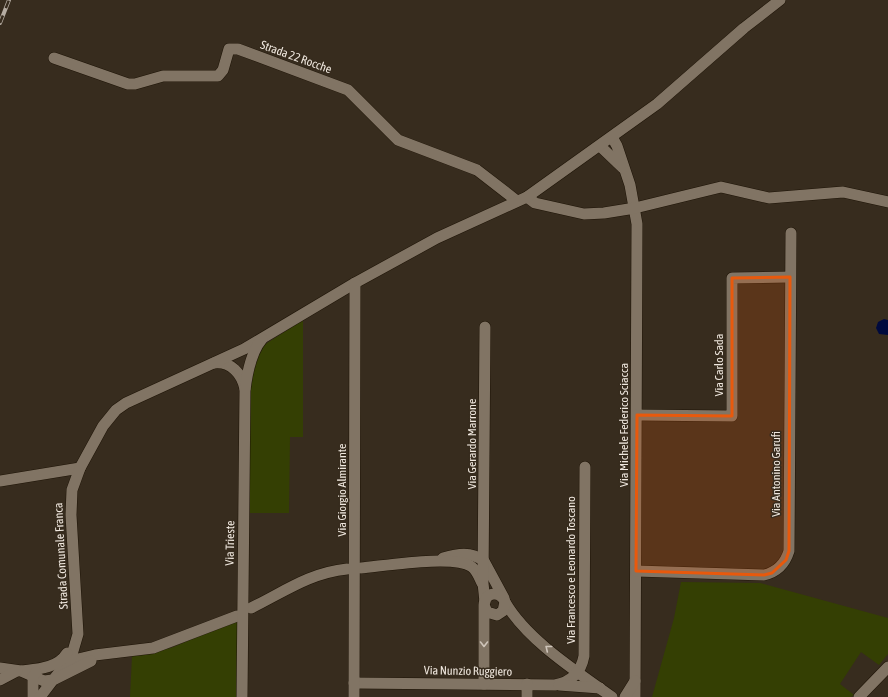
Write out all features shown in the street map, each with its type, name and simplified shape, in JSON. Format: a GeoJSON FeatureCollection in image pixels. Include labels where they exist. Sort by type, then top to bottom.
{"type":"FeatureCollection","features":[{"type":"Feature","properties":{"kind":"street","name":"Strada Comunale Franca"},"geometry":{"type":"LineString","coordinates":[[78,620],[71,501],[75,480],[80,468],[103,426],[116,410],[126,403],[239,351],[355,283],[437,238],[522,199],[600,146],[657,104],[744,28],[780,0]]}},
{"type":"Feature","properties":{"kind":"street","name":"Strada 22 Rocche"},"geometry":{"type":"LineString","coordinates":[[54,58],[128,84],[135,84],[163,76],[218,76],[223,70],[229,49],[238,49],[348,90],[398,140],[477,170],[522,199]]}},
{"type":"Feature","properties":{"kind":"street","name":"Via Michele Federico Sciacca"},"geometry":{"type":"LineString","coordinates":[[612,137],[617,146],[636,208],[637,224],[636,697]]}},
{"type":"Feature","properties":{"kind":"street"},"geometry":{"type":"LineString","coordinates":[[600,146],[618,162],[625,172]]}},
{"type":"Feature","properties":{"kind":"street"},"geometry":{"type":"LineString","coordinates":[[522,199],[575,213],[604,213],[636,208],[721,187],[769,198],[843,192],[888,202]]}},
{"type":"Feature","properties":{"kind":"street","name":"Via Antonino Garufi"},"geometry":{"type":"LineString","coordinates":[[636,571],[764,575],[772,573],[780,568],[786,560],[789,551],[791,233]]}},
{"type":"Feature","properties":{"kind":"street","name":"Via Carlo Sada"},"geometry":{"type":"LineString","coordinates":[[637,415],[732,416],[732,278],[790,277]]}},
{"type":"Feature","properties":{"kind":"street","name":"Via Giorgio Almirante"},"geometry":{"type":"LineString","coordinates":[[354,697],[355,283]]}},
{"type":"Feature","properties":{"kind":"street","name":"Via Gerardo Marrone"},"geometry":{"type":"LineString","coordinates":[[484,684],[484,603],[482,583],[484,561],[485,327]]}},
{"type":"Feature","properties":{"kind":"street"},"geometry":{"type":"LineString","coordinates":[[243,373],[258,345],[266,336]]}},
{"type":"Feature","properties":{"kind":"street"},"geometry":{"type":"LineString","coordinates":[[239,351],[247,355],[243,373]]}},
{"type":"Feature","properties":{"kind":"street"},"geometry":{"type":"LineString","coordinates":[[214,363],[228,365],[243,373]]}},
{"type":"Feature","properties":{"kind":"street","name":"Via Trieste"},"geometry":{"type":"LineString","coordinates":[[242,697],[245,390],[243,373]]}},
{"type":"Feature","properties":{"kind":"street","name":"Via Francesco e Leonardo Toscano"},"geometry":{"type":"LineString","coordinates":[[578,672],[582,668],[584,656],[585,467]]}},
{"type":"Feature","properties":{"kind":"street"},"geometry":{"type":"LineString","coordinates":[[0,481],[80,468]]}},
{"type":"Feature","properties":{"kind":"street"},"geometry":{"type":"LineString","coordinates":[[435,561],[459,554],[473,547],[484,532]]}},
{"type":"Feature","properties":{"kind":"street"},"geometry":{"type":"LineString","coordinates":[[459,554],[474,556],[484,561],[504,600],[524,628],[578,672],[612,697]]}},
{"type":"Feature","properties":{"kind":"street"},"geometry":{"type":"LineString","coordinates":[[361,568],[435,561],[465,563],[476,572],[482,583]]}},
{"type":"Feature","properties":{"kind":"street"},"geometry":{"type":"LineString","coordinates":[[251,608],[301,581],[326,573],[347,569]]}},
{"type":"Feature","properties":{"kind":"street"},"geometry":{"type":"LineString","coordinates":[[495,594],[504,600],[503,612],[497,615],[487,612],[484,603],[488,596],[495,594]]}},
{"type":"Feature","properties":{"kind":"street"},"geometry":{"type":"LineString","coordinates":[[0,668],[36,673],[67,658],[153,648],[237,616]]}},
{"type":"Feature","properties":{"kind":"street"},"geometry":{"type":"LineString","coordinates":[[78,620],[78,634],[83,652],[95,655]]}},
{"type":"Feature","properties":{"kind":"street"},"geometry":{"type":"LineString","coordinates":[[67,658],[78,620]]}},
{"type":"Feature","properties":{"kind":"street"},"geometry":{"type":"LineString","coordinates":[[40,697],[54,680],[67,658],[78,634]]}},
{"type":"Feature","properties":{"kind":"street"},"geometry":{"type":"LineString","coordinates":[[36,673],[44,681],[54,680],[85,663],[106,654]]}},
{"type":"Feature","properties":{"kind":"street"},"geometry":{"type":"LineString","coordinates":[[859,697],[888,667]]}},
{"type":"Feature","properties":{"kind":"street"},"geometry":{"type":"LineString","coordinates":[[0,680],[19,671]]}},
{"type":"Feature","properties":{"kind":"street","name":"Via Nunzio Ruggiero"},"geometry":{"type":"LineString","coordinates":[[354,683],[555,684],[568,681],[578,672]]}},
{"type":"Feature","properties":{"kind":"street"},"geometry":{"type":"LineString","coordinates":[[33,697],[36,673]]}},
{"type":"Feature","properties":{"kind":"street"},"geometry":{"type":"LineString","coordinates":[[625,697],[636,680]]}},
{"type":"Feature","properties":{"kind":"street"},"geometry":{"type":"LineString","coordinates":[[527,684],[527,697]]}},
{"type":"Feature","properties":{"kind":"street"},"geometry":{"type":"LineString","coordinates":[[555,684],[600,688]]}},
{"type":"Feature","properties":{"kind":"highlighted area"},"geometry":{"type":"Polygon","coordinates":[[[790,277],[789,551],[786,560],[772,573],[764,575],[636,571],[637,415],[732,416],[732,278],[790,277]]]}},
{"type":"Feature","properties":{"kind":"green space"},"geometry":{"type":"Polygon","coordinates":[[[303,320],[303,437],[290,437],[289,513],[250,513],[250,382],[257,357],[264,345],[303,320]]]}},
{"type":"Feature","properties":{"kind":"green space"},"geometry":{"type":"Polygon","coordinates":[[[681,582],[760,583],[888,618],[888,654],[879,665],[861,652],[840,684],[854,695],[851,697],[652,697],[674,618],[681,582]]]}},
{"type":"Feature","properties":{"kind":"green space"},"geometry":{"type":"Polygon","coordinates":[[[237,620],[237,697],[130,697],[132,656],[171,648],[237,620]]]}},
{"type":"Feature","properties":{"kind":"shaded area"},"geometry":{"type":"Polygon","coordinates":[[[884,319],[888,320],[888,335],[879,334],[876,328],[878,322],[884,319]]]}},
{"type":"Feature","properties":{"kind":"railway"},"geometry":{"type":"LineString","coordinates":[[0,23],[9,0]]}}]}
